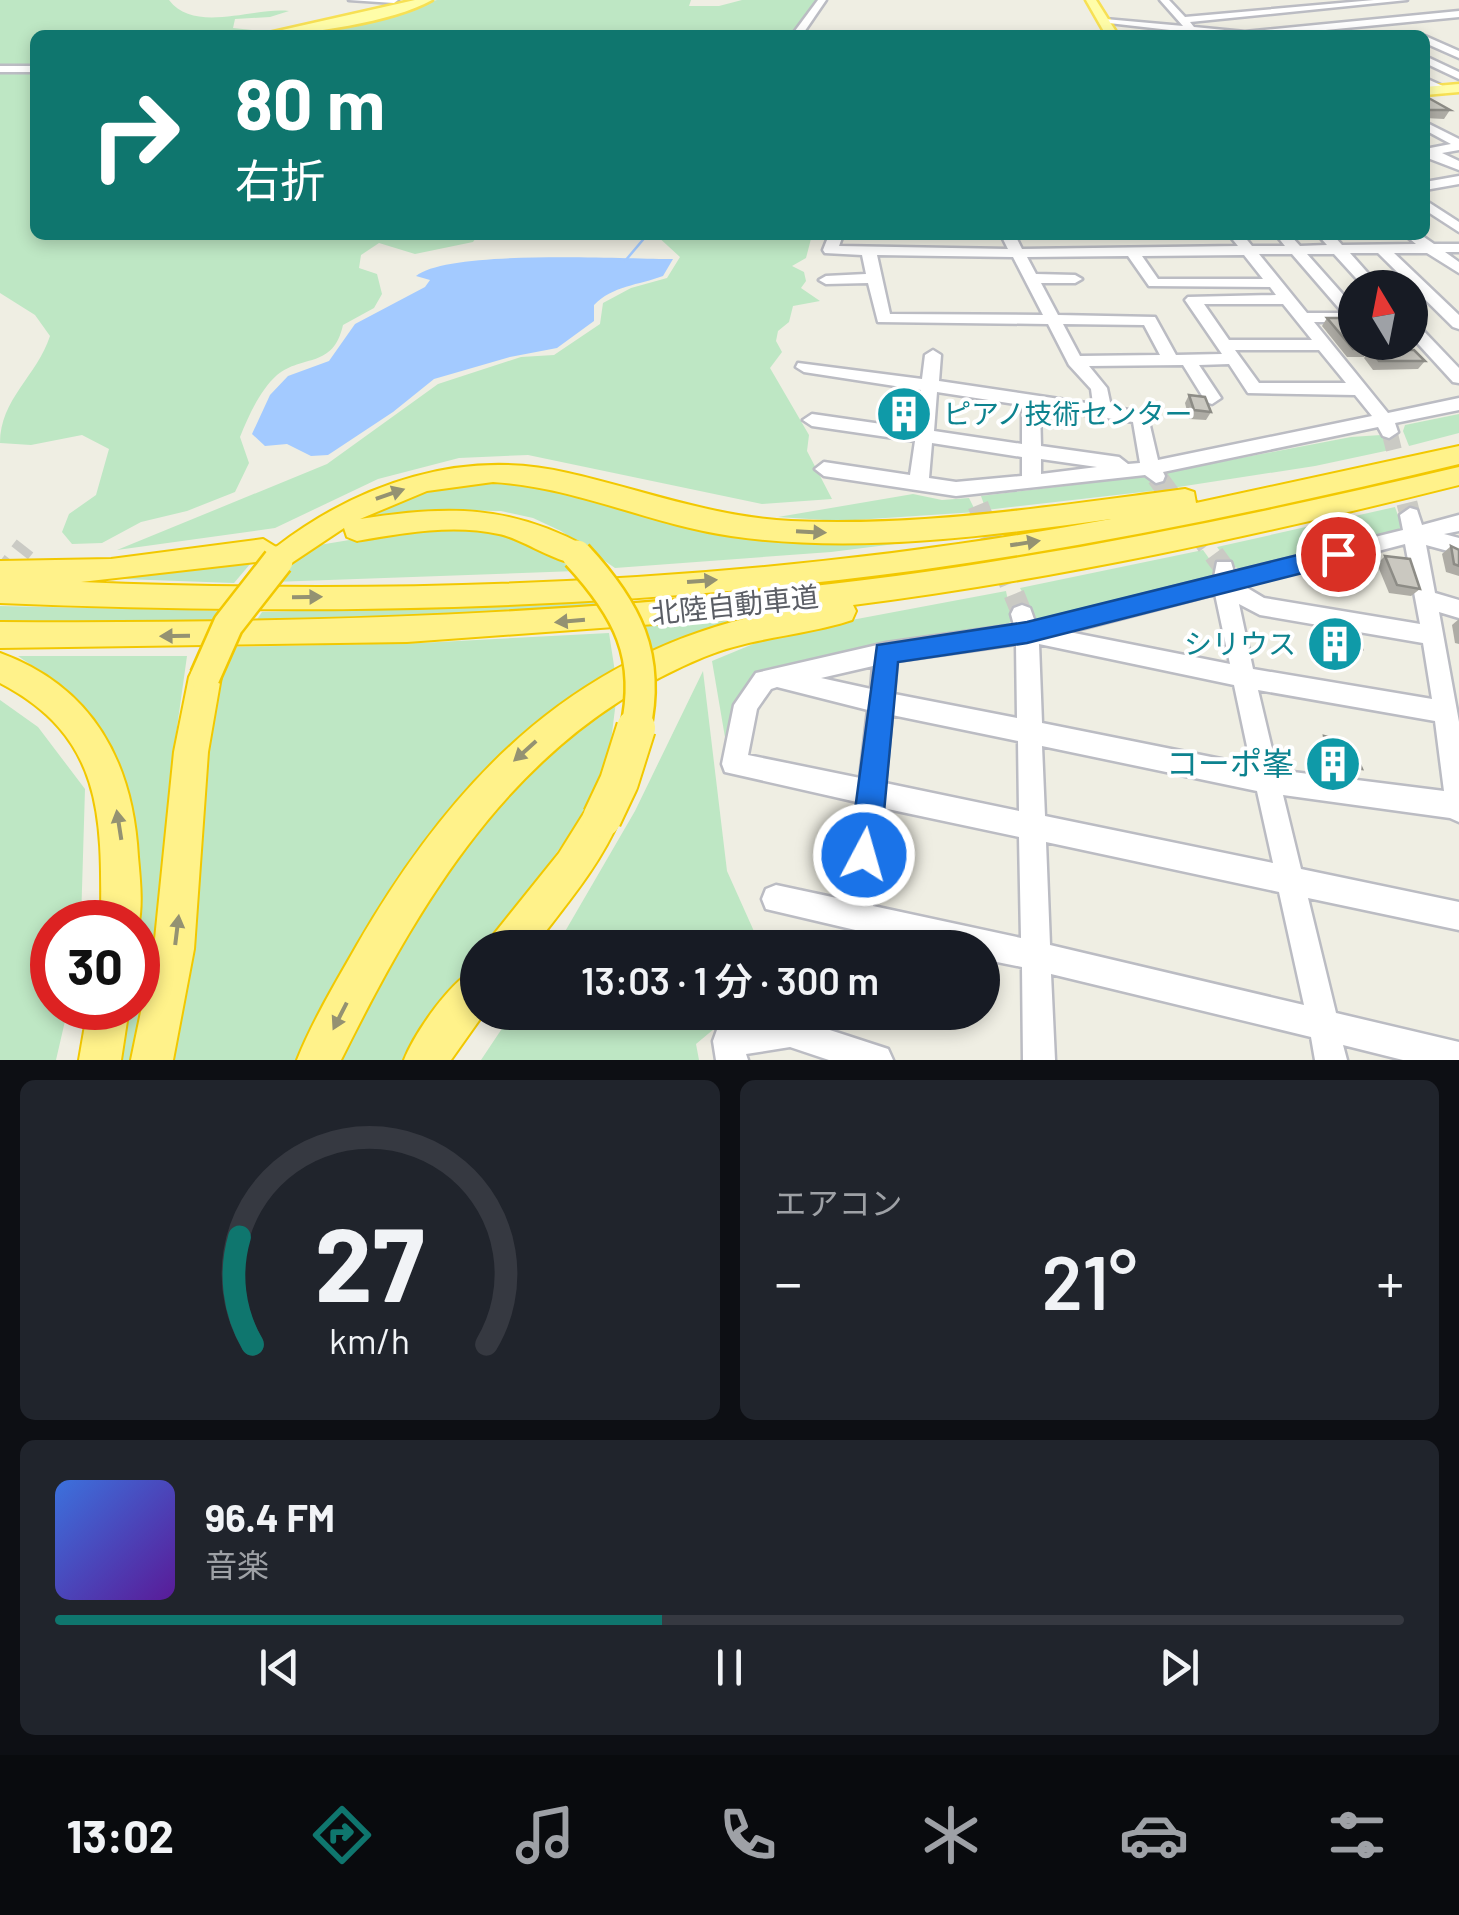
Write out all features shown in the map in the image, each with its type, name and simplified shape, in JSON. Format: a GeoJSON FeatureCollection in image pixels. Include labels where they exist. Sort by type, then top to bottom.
{"type":"FeatureCollection","features":[{"type":"Feature","properties":{"kind":"highway"},"geometry":{"type":"LineString","coordinates":[[0,574],[111,570],[270,556],[380,497],[471,474],[556,480],[684,516],[741,526],[823,532],[882,531],[1225,494],[1459,453]]}},
{"type":"Feature","properties":{"kind":"highway","name":"北陸自動車道"},"geometry":{"type":"LineString","coordinates":[[0,591],[148,597],[425,596],[717,580],[878,563],[1149,523],[1459,453]]}},
{"type":"Feature","properties":{"kind":"highway","name":"北陸自動車道"},"geometry":{"type":"LineString","coordinates":[[0,635],[332,634],[621,617],[950,580],[1175,540],[1459,476]]}},
{"type":"Feature","properties":{"kind":"highway"},"geometry":{"type":"LineString","coordinates":[[357,530],[428,520],[486,520],[540,533],[577,554],[598,574],[629,620],[641,667],[643,697],[626,772],[572,866],[522,930]]}},
{"type":"Feature","properties":{"kind":"highway"},"geometry":{"type":"LineString","coordinates":[[318,1060],[414,886],[480,796],[544,734],[620,681],[686,650],[746,631],[975,586],[1175,540]]}},
{"type":"Feature","properties":{"kind":"highway"},"geometry":{"type":"LineString","coordinates":[[152,1060],[174,949],[191,752],[206,678],[228,625],[270,556]]}},
{"type":"Feature","properties":{"kind":"highway"},"geometry":{"type":"LineString","coordinates":[[0,667],[54,696],[100,754],[122,838],[121,900]]}},
{"type":"Feature","properties":{"kind":"highway"},"geometry":{"type":"LineString","coordinates":[[425,1060],[460,1012]]}},
{"type":"Feature","properties":{"kind":"highway"},"geometry":{"type":"LineString","coordinates":[[100,1060],[105,1030]]}},
{"type":"Feature","properties":{"kind":"main road"},"geometry":{"type":"LineString","coordinates":[[1091,0],[1109,30]]}},
{"type":"Feature","properties":{"kind":"main road"},"geometry":{"type":"LineString","coordinates":[[288,30],[417,1]]}},
{"type":"Feature","properties":{"kind":"street"},"geometry":{"type":"LineString","coordinates":[[353,0],[394,0]]}},
{"type":"Feature","properties":{"kind":"street"},"geometry":{"type":"LineString","coordinates":[[801,30],[822,0]]}},
{"type":"Feature","properties":{"kind":"street"},"geometry":{"type":"LineString","coordinates":[[1265,0],[1325,30]]}},
{"type":"Feature","properties":{"kind":"street"},"geometry":{"type":"LineString","coordinates":[[1182,20],[1404,0],[1459,24]]}},
{"type":"Feature","properties":{"kind":"street"},"geometry":{"type":"LineString","coordinates":[[1442,0],[1459,11]]}},
{"type":"Feature","properties":{"kind":"street"},"geometry":{"type":"LineString","coordinates":[[1169,1],[1193,30]]}},
{"type":"Feature","properties":{"kind":"street"},"geometry":{"type":"LineString","coordinates":[[1288,30],[1459,11]]}},
{"type":"Feature","properties":{"kind":"street"},"geometry":{"type":"LineString","coordinates":[[1386,21],[1405,30]]}},
{"type":"Feature","properties":{"kind":"street"},"geometry":{"type":"LineString","coordinates":[[1105,22],[1171,30]]}},
{"type":"Feature","properties":{"kind":"street"},"geometry":{"type":"LineString","coordinates":[[1430,42],[1459,57]]}},
{"type":"Feature","properties":{"kind":"street"},"geometry":{"type":"LineString","coordinates":[[1430,61],[1459,57]]}},
{"type":"Feature","properties":{"kind":"street"},"geometry":{"type":"LineString","coordinates":[[1430,63],[1454,87]]}},
{"type":"Feature","properties":{"kind":"street"},"geometry":{"type":"LineString","coordinates":[[0,68],[30,69]]}},
{"type":"Feature","properties":{"kind":"street"},"geometry":{"type":"LineString","coordinates":[[1430,128],[1459,145]]}},
{"type":"Feature","properties":{"kind":"street"},"geometry":{"type":"LineString","coordinates":[[1430,152],[1459,145]]}},
{"type":"Feature","properties":{"kind":"street"},"geometry":{"type":"LineString","coordinates":[[1430,154],[1459,166]]}},
{"type":"Feature","properties":{"kind":"street"},"geometry":{"type":"LineString","coordinates":[[1431,185],[1459,180]]}},
{"type":"Feature","properties":{"kind":"street"},"geometry":{"type":"LineString","coordinates":[[1431,185],[1459,196]]}},
{"type":"Feature","properties":{"kind":"street"},"geometry":{"type":"LineString","coordinates":[[1432,213],[1459,216]]}},
{"type":"Feature","properties":{"kind":"street"},"geometry":{"type":"LineString","coordinates":[[1432,213],[1459,228]]}},
{"type":"Feature","properties":{"kind":"street"},"geometry":{"type":"LineString","coordinates":[[834,240],[830,250],[869,252],[1459,248]]}},
{"type":"Feature","properties":{"kind":"street"},"geometry":{"type":"LineString","coordinates":[[1011,240],[1074,361],[1099,388],[1102,411]]}},
{"type":"Feature","properties":{"kind":"street"},"geometry":{"type":"LineString","coordinates":[[1172,240],[1180,252]]}},
{"type":"Feature","properties":{"kind":"street"},"geometry":{"type":"LineString","coordinates":[[1240,240],[1387,428]]}},
{"type":"Feature","properties":{"kind":"street"},"geometry":{"type":"LineString","coordinates":[[1287,240],[1338,298]]}},
{"type":"Feature","properties":{"kind":"street"},"geometry":{"type":"LineString","coordinates":[[1329,240],[1357,270]]}},
{"type":"Feature","properties":{"kind":"street"},"geometry":{"type":"LineString","coordinates":[[1419,240],[1459,269]]}},
{"type":"Feature","properties":{"kind":"street"},"geometry":{"type":"LineString","coordinates":[[1383,250],[1456,320]]}},
{"type":"Feature","properties":{"kind":"street"},"geometry":{"type":"LineString","coordinates":[[869,252],[884,319],[1149,320],[1212,398]]}},
{"type":"Feature","properties":{"kind":"street"},"geometry":{"type":"LineString","coordinates":[[1132,252],[1154,283],[1274,283]]}},
{"type":"Feature","properties":{"kind":"street"},"geometry":{"type":"LineString","coordinates":[[826,280],[874,278]]}},
{"type":"Feature","properties":{"kind":"street"},"geometry":{"type":"LineString","coordinates":[[1031,278],[1075,279]]}},
{"type":"Feature","properties":{"kind":"street"},"geometry":{"type":"LineString","coordinates":[[1287,300],[1193,300],[1254,389],[1359,389]]}},
{"type":"Feature","properties":{"kind":"street"},"geometry":{"type":"LineString","coordinates":[[1302,318],[1338,317]]}},
{"type":"Feature","properties":{"kind":"street"},"geometry":{"type":"LineString","coordinates":[[1428,319],[1456,320]]}},
{"type":"Feature","properties":{"kind":"street"},"geometry":{"type":"LineString","coordinates":[[1074,361],[1179,359],[1323,345]]}},
{"type":"Feature","properties":{"kind":"street"},"geometry":{"type":"LineString","coordinates":[[1428,345],[1459,378]]}},
{"type":"Feature","properties":{"kind":"street"},"geometry":{"type":"LineString","coordinates":[[918,483],[933,355]]}},
{"type":"Feature","properties":{"kind":"street"},"geometry":{"type":"LineString","coordinates":[[804,367],[1140,417],[1154,473]]}},
{"type":"Feature","properties":{"kind":"street"},"geometry":{"type":"LineString","coordinates":[[1031,401],[1032,482]]}},
{"type":"Feature","properties":{"kind":"street"},"geometry":{"type":"LineString","coordinates":[[824,468],[974,496],[1032,482],[1154,473],[1387,428],[1459,404]]}},
{"type":"Feature","properties":{"kind":"street"},"geometry":{"type":"LineString","coordinates":[[812,420],[1154,473]]}},
{"type":"Feature","properties":{"kind":"street"},"geometry":{"type":"LineString","coordinates":[[1459,523],[1412,525],[1224,576],[764,680],[746,705],[734,764],[1459,916]]}},
{"type":"Feature","properties":{"kind":"street"},"geometry":{"type":"LineString","coordinates":[[1412,525],[1459,546]]}},
{"type":"Feature","properties":{"kind":"street"},"geometry":{"type":"LineString","coordinates":[[775,678],[1270,780],[1459,808],[1446,712],[1450,682],[1430,635],[1412,525]]}},
{"type":"Feature","properties":{"kind":"street"},"geometry":{"type":"LineString","coordinates":[[1224,576],[1260,606],[1430,635]]}},
{"type":"Feature","properties":{"kind":"street"},"geometry":{"type":"LineString","coordinates":[[1224,576],[1270,780],[1287,879],[1330,1060]]}},
{"type":"Feature","properties":{"kind":"street"},"geometry":{"type":"LineString","coordinates":[[1424,599],[1459,609]]}},
{"type":"Feature","properties":{"kind":"street"},"geometry":{"type":"LineString","coordinates":[[1024,623],[1244,677],[1446,712]]}},
{"type":"Feature","properties":{"kind":"street"},"geometry":{"type":"LineString","coordinates":[[1024,623],[1039,1060]]}},
{"type":"Feature","properties":{"kind":"street"},"geometry":{"type":"LineString","coordinates":[[858,917],[886,653]]}},
{"type":"Feature","properties":{"kind":"street"},"geometry":{"type":"LineString","coordinates":[[776,898],[1459,1058]]}},
{"type":"Feature","properties":{"kind":"street"},"geometry":{"type":"LineString","coordinates":[[732,1060],[728,1041],[790,1032],[877,1060]]}},
{"type":"Feature","properties":{"kind":"green space"},"geometry":{"type":"Polygon","coordinates":[[[0,0],[169,0],[180,10],[209,17],[289,11],[270,17],[235,19],[233,28],[252,30],[30,30],[30,240],[474,240],[415,254],[379,243],[361,255],[359,268],[377,274],[382,294],[374,308],[343,325],[325,355],[287,369],[265,388],[240,437],[249,463],[235,492],[187,511],[141,522],[102,543],[72,544],[62,532],[69,514],[96,495],[109,449],[82,435],[31,445],[0,443],[12,400],[50,336],[35,315],[0,293],[0,0]]]}},
{"type":"Feature","properties":{"kind":"green space"},"geometry":{"type":"Polygon","coordinates":[[[437,0],[691,0],[689,6],[719,6],[742,0],[821,0],[796,30],[314,30],[437,0]]]}},
{"type":"Feature","properties":{"kind":"green space"},"geometry":{"type":"Polygon","coordinates":[[[661,240],[811,240],[806,258],[792,266],[804,272],[806,281],[801,288],[820,301],[793,306],[789,322],[778,331],[776,341],[782,352],[770,368],[809,435],[807,451],[832,499],[762,504],[528,455],[459,458],[378,479],[275,528],[117,550],[327,464],[438,384],[521,357],[554,355],[600,324],[603,303],[631,288],[667,278],[680,257],[661,240]]]}},
{"type":"Feature","properties":{"kind":"green space"},"geometry":{"type":"Polygon","coordinates":[[[1459,414],[1459,433],[1409,446],[1403,431],[1405,425],[1459,414]]]}},
{"type":"Feature","properties":{"kind":"green space"},"geometry":{"type":"Polygon","coordinates":[[[1381,435],[1390,450],[1315,466],[1172,488],[1162,473],[1351,437],[1381,435]]]}},
{"type":"Feature","properties":{"kind":"green space"},"geometry":{"type":"Polygon","coordinates":[[[1151,478],[1160,490],[986,510],[981,496],[1151,478]]]}},
{"type":"Feature","properties":{"kind":"green space"},"geometry":{"type":"Polygon","coordinates":[[[490,482],[561,489],[667,521],[983,533],[831,552],[615,568],[561,531],[533,518],[501,511],[424,510],[357,522],[358,517],[407,496],[490,482]]]}},
{"type":"Feature","properties":{"kind":"green space"},"geometry":{"type":"Polygon","coordinates":[[[913,494],[942,500],[969,498],[976,512],[840,521],[778,517],[913,494]]]}},
{"type":"Feature","properties":{"kind":"green space"},"geometry":{"type":"Polygon","coordinates":[[[1395,507],[1405,536],[1254,574],[1232,566],[1217,547],[1395,507]]]}},
{"type":"Feature","properties":{"kind":"green space"},"geometry":{"type":"Polygon","coordinates":[[[428,527],[470,530],[523,542],[577,571],[273,582],[307,547],[428,527]]]}},
{"type":"Feature","properties":{"kind":"green space"},"geometry":{"type":"Polygon","coordinates":[[[1203,550],[1216,568],[1215,581],[1050,621],[1037,620],[1020,588],[1203,550]]]}},
{"type":"Feature","properties":{"kind":"green space"},"geometry":{"type":"Polygon","coordinates":[[[256,557],[234,583],[95,578],[256,557]]]}},
{"type":"Feature","properties":{"kind":"green space"},"geometry":{"type":"Polygon","coordinates":[[[1006,591],[1012,621],[1001,628],[812,659],[758,675],[727,749],[712,661],[777,634],[1006,591]]]}},
{"type":"Feature","properties":{"kind":"green space"},"geometry":{"type":"Polygon","coordinates":[[[604,602],[609,609],[251,628],[262,612],[604,602]]]}},
{"type":"Feature","properties":{"kind":"green space"},"geometry":{"type":"Polygon","coordinates":[[[0,606],[231,611],[220,629],[0,626],[0,606]]]}},
{"type":"Feature","properties":{"kind":"green space"},"geometry":{"type":"Polygon","coordinates":[[[755,620],[649,657],[641,622],[755,620]]]}},
{"type":"Feature","properties":{"kind":"green space"},"geometry":{"type":"Polygon","coordinates":[[[609,633],[615,672],[561,706],[506,750],[461,800],[300,1060],[164,1060],[210,696],[232,647],[609,633]]]}},
{"type":"Feature","properties":{"kind":"green space"},"geometry":{"type":"Polygon","coordinates":[[[18,656],[187,656],[173,756],[160,920],[160,900],[132,900],[132,826],[117,766],[86,712],[58,683],[18,656]]]}},
{"type":"Feature","properties":{"kind":"green space"},"geometry":{"type":"Polygon","coordinates":[[[703,671],[727,871],[753,930],[566,930],[635,811],[703,671]]]}},
{"type":"Feature","properties":{"kind":"green space"},"geometry":{"type":"Polygon","coordinates":[[[617,693],[609,757],[587,810],[501,930],[460,930],[460,987],[405,1060],[333,1060],[364,995],[495,796],[617,693]]]}},
{"type":"Feature","properties":{"kind":"green space"},"geometry":{"type":"Polygon","coordinates":[[[0,700],[38,727],[85,789],[82,900],[30,900],[30,1030],[63,1030],[56,1060],[0,1060],[0,700]]]}},
{"type":"Feature","properties":{"kind":"green space"},"geometry":{"type":"Polygon","coordinates":[[[118,1030],[140,1030],[134,1060],[112,1060],[118,1030]]]}},
{"type":"Feature","properties":{"kind":"green space"},"geometry":{"type":"Polygon","coordinates":[[[501,1030],[713,1030],[696,1044],[699,1060],[481,1060],[501,1030]]]}},
{"type":"Feature","properties":{"kind":"water"},"geometry":{"type":"Polygon","coordinates":[[[499,259],[673,259],[663,276],[601,299],[594,305],[594,321],[557,348],[434,379],[328,455],[311,456],[287,444],[265,446],[252,434],[270,395],[288,376],[329,361],[355,324],[425,287],[430,280],[416,276],[434,268],[499,259]]]}},
{"type":"Feature","properties":{"kind":"building"},"geometry":{"type":"Polygon","coordinates":[[[1430,99],[1450,110],[1430,110],[1430,99]]]}},
{"type":"Feature","properties":{"kind":"building"},"geometry":{"type":"Polygon","coordinates":[[[1327,318],[1338,318],[1338,331],[1327,318]]]}},
{"type":"Feature","properties":{"kind":"building"},"geometry":{"type":"Polygon","coordinates":[[[1189,395],[1205,397],[1211,412],[1194,410],[1189,395]]]}},
{"type":"Feature","properties":{"kind":"building"},"geometry":{"type":"Polygon","coordinates":[[[890,399],[916,403],[915,415],[889,411],[890,399]]]}},
{"type":"Feature","properties":{"kind":"building"},"geometry":{"type":"Polygon","coordinates":[[[1451,546],[1459,550],[1459,566],[1454,564],[1451,546]]]}},
{"type":"Feature","properties":{"kind":"building"},"geometry":{"type":"Polygon","coordinates":[[[1385,556],[1410,559],[1420,589],[1397,585],[1385,556]]]}},
{"type":"Feature","properties":{"kind":"building"},"geometry":{"type":"Polygon","coordinates":[[[1325,621],[1355,629],[1362,649],[1331,644],[1325,621]]]}},
{"type":"Feature","properties":{"kind":"building"},"geometry":{"type":"Polygon","coordinates":[[[1324,736],[1351,744],[1362,769],[1329,765],[1324,736]]]}},
{"type":"Feature","properties":{"kind":"waterway"},"geometry":{"type":"LineString","coordinates":[[625,261],[643,240]]}},
{"type":"Feature","properties":{"kind":"tunnel"},"geometry":{"type":"LineString","coordinates":[[1390,434],[1400,475]]}},
{"type":"Feature","properties":{"kind":"tunnel"},"geometry":{"type":"LineString","coordinates":[[1399,472],[1410,515]]}},
{"type":"Feature","properties":{"kind":"tunnel"},"geometry":{"type":"LineString","coordinates":[[1157,477],[1224,568]]}},
{"type":"Feature","properties":{"kind":"tunnel"},"geometry":{"type":"LineString","coordinates":[[978,505],[1022,614]]}},
{"type":"Feature","properties":{"kind":"tunnel"},"geometry":{"type":"LineString","coordinates":[[0,578],[25,546]]}},
{"type":"Feature","properties":{"kind":"place","name":"ピアノ技術センター"},"geometry":{"type":"Point","coordinates":[904,414]}},
{"type":"Feature","properties":{"kind":"place","name":"シリウス"},"geometry":{"type":"Point","coordinates":[1335,644]}},
{"type":"Feature","properties":{"kind":"place","name":"コーポ峯"},"geometry":{"type":"Point","coordinates":[1333,764]}},
{"type":"Feature","properties":{"kind":"route"},"geometry":{"type":"LineString","coordinates":[[864,855],[886,653],[1027,633],[1338,554]]}}]}
